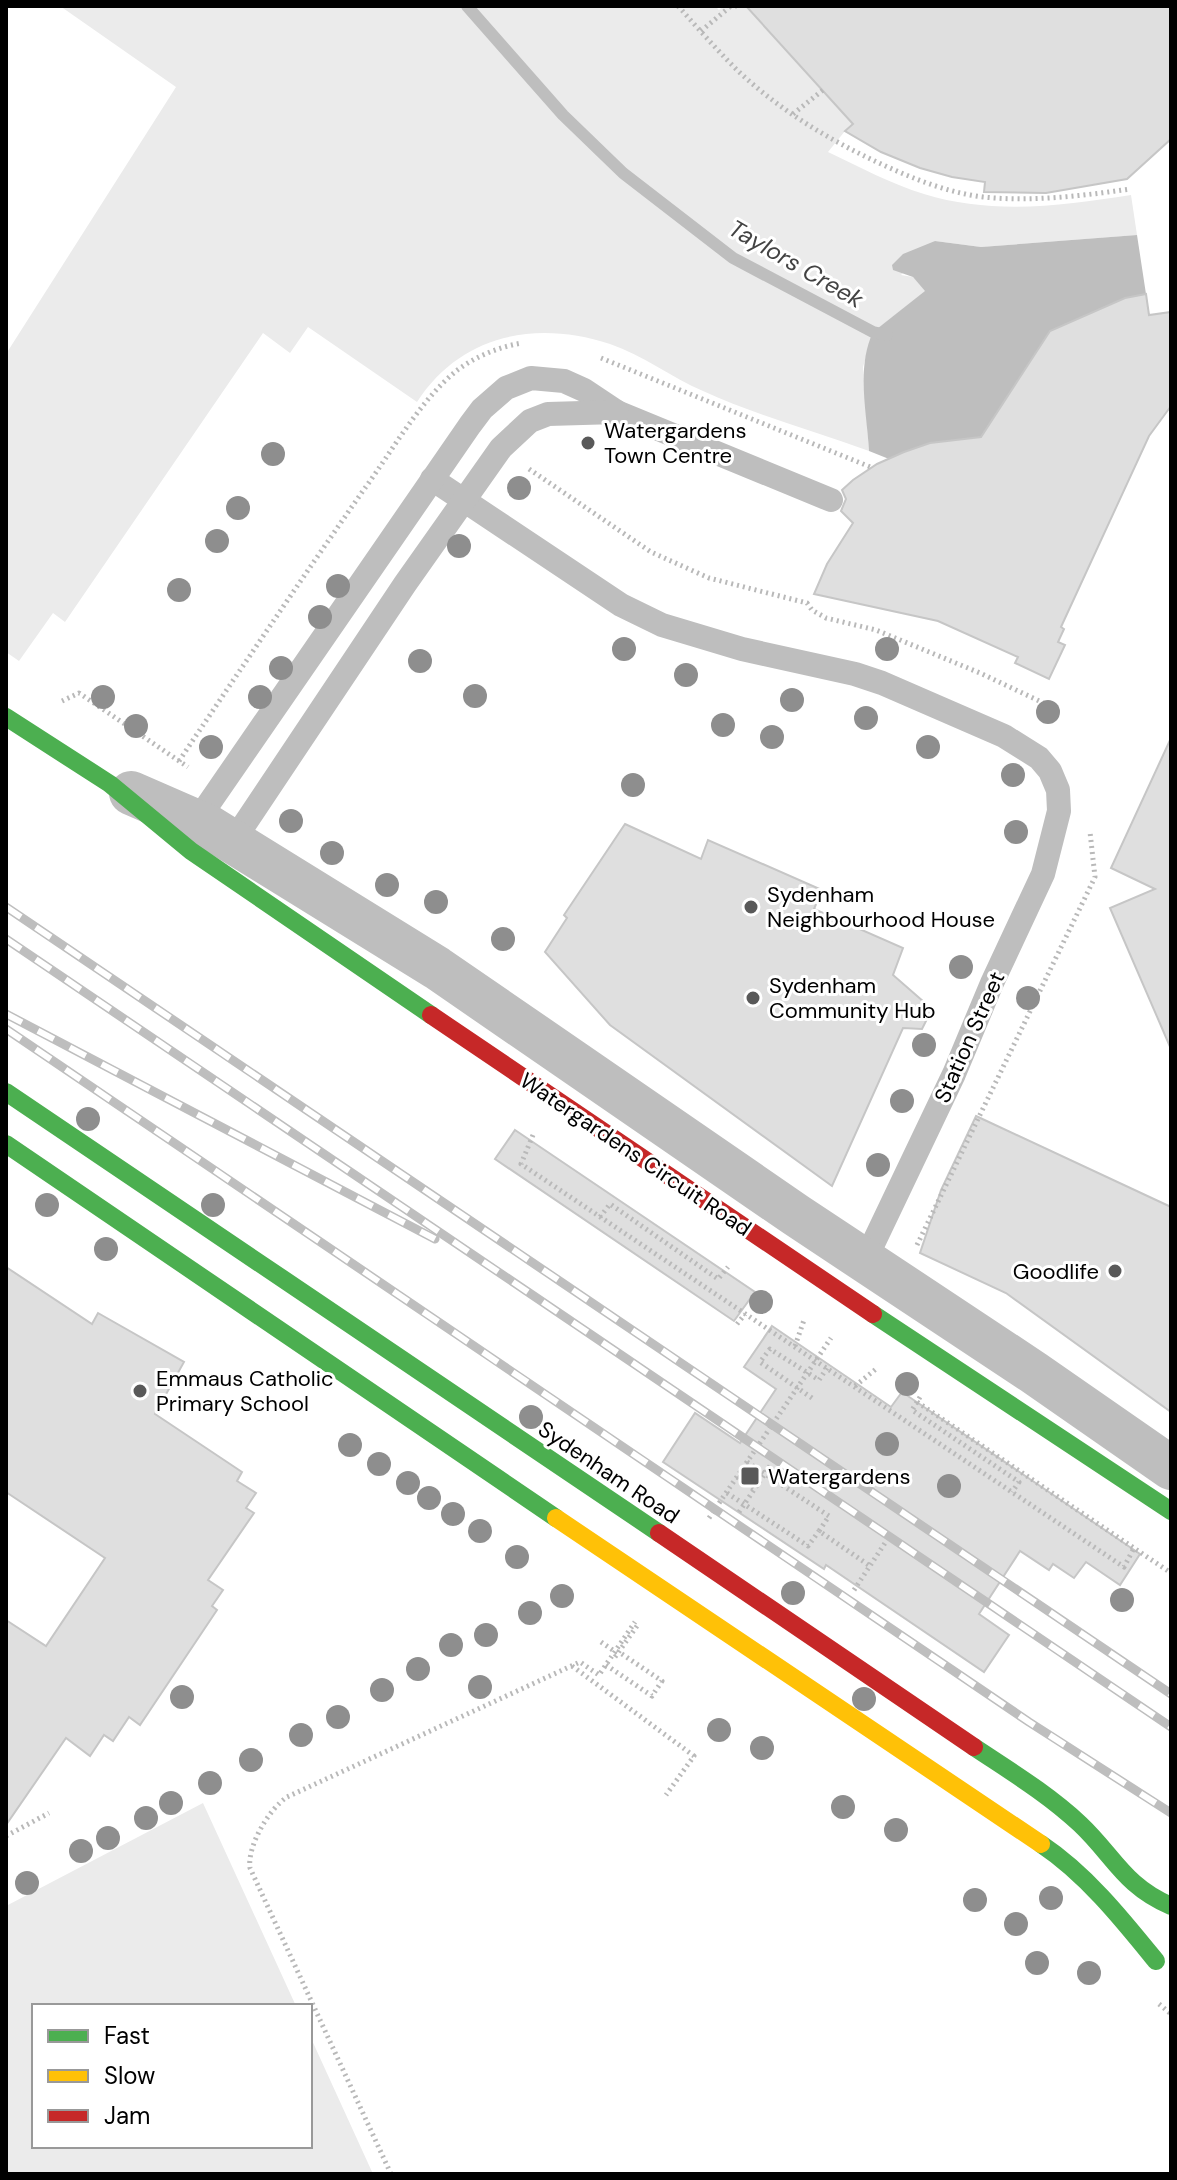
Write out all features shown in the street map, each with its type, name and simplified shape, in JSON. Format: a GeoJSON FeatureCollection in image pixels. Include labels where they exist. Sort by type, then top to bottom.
{"type":"FeatureCollection","features":[{"type":"Feature","properties":{"kind":"street","name":"Watergardens Circuit Road"},"geometry":{"type":"LineString","coordinates":[[6,717],[206,844],[437,968],[736,1174],[855,1278],[1171,1511]]}},
{"type":"Feature","properties":{"kind":"street","name":"Sydenham Road"},"geometry":{"type":"LineString","coordinates":[[6,1092],[1059,1856],[1117,1914],[1156,1961],[1166,1983]]}},
{"type":"Feature","properties":{"kind":"street","name":"Sydenham Road"},"geometry":{"type":"LineString","coordinates":[[6,1144],[576,1505],[1041,1792],[1086,1829],[1130,1883],[1153,1899],[1171,1906]]}},
{"type":"Feature","properties":{"kind":"street","name":"Watergardens Circuit Road"},"geometry":{"type":"LineString","coordinates":[[855,1278],[1171,1468]]}},
{"type":"Feature","properties":{"kind":"street"},"geometry":{"type":"LineString","coordinates":[[1156,1961],[1155,1948],[1166,1927]]}},
{"type":"Feature","properties":{"kind":"lane"},"geometry":{"type":"LineString","coordinates":[[206,844],[432,479],[470,425],[506,388],[531,378],[564,381],[617,412],[831,500]]}},
{"type":"Feature","properties":{"kind":"lane"},"geometry":{"type":"LineString","coordinates":[[206,844],[501,448],[530,421],[548,414],[617,412]]}},
{"type":"Feature","properties":{"kind":"lane"},"geometry":{"type":"LineString","coordinates":[[432,479],[464,500]]}},
{"type":"Feature","properties":{"kind":"lane","name":"Station Street"},"geometry":{"type":"LineString","coordinates":[[464,500],[621,605],[662,625],[742,649],[882,683],[1004,736],[1039,758],[1050,771],[1058,790],[1059,811],[1043,874],[855,1278]]}},
{"type":"Feature","properties":{"kind":"path"},"geometry":{"type":"LineString","coordinates":[[678,6],[736,69],[793,114],[849,149],[917,179],[965,193],[1014,199],[1130,189]]}},
{"type":"Feature","properties":{"kind":"path"},"geometry":{"type":"LineString","coordinates":[[701,31],[734,6]]}},
{"type":"Feature","properties":{"kind":"path"},"geometry":{"type":"LineString","coordinates":[[793,114],[823,90]]}},
{"type":"Feature","properties":{"kind":"path"},"geometry":{"type":"LineString","coordinates":[[179,761],[332,535],[430,398],[470,425]]}},
{"type":"Feature","properties":{"kind":"path"},"geometry":{"type":"LineString","coordinates":[[501,448],[651,552],[709,578],[807,603],[826,618],[876,630],[1050,706]]}},
{"type":"Feature","properties":{"kind":"path"},"geometry":{"type":"LineString","coordinates":[[914,1251],[1095,877],[1090,830]]}},
{"type":"Feature","properties":{"kind":"path"},"geometry":{"type":"LineString","coordinates":[[521,1164],[1124,1567],[1134,1548]]}},
{"type":"Feature","properties":{"kind":"path"},"geometry":{"type":"LineString","coordinates":[[600,1217],[610,1204],[718,1279],[729,1266]]}},
{"type":"Feature","properties":{"kind":"path"},"geometry":{"type":"LineString","coordinates":[[737,1324],[745,1314]]}},
{"type":"Feature","properties":{"kind":"path"},"geometry":{"type":"LineString","coordinates":[[702,1529],[831,1338],[778,1417]]}},
{"type":"Feature","properties":{"kind":"path"},"geometry":{"type":"LineString","coordinates":[[812,1398],[760,1362],[770,1349],[819,1380],[827,1368]]}},
{"type":"Feature","properties":{"kind":"path"},"geometry":{"type":"LineString","coordinates":[[917,1402],[912,1410],[1019,1482],[1012,1492]]}},
{"type":"Feature","properties":{"kind":"path"},"geometry":{"type":"LineString","coordinates":[[727,1493],[808,1546],[829,1516],[747,1462]]}},
{"type":"Feature","properties":{"kind":"path"},"geometry":{"type":"LineString","coordinates":[[739,1512],[770,1466]]}},
{"type":"Feature","properties":{"kind":"path"},"geometry":{"type":"LineString","coordinates":[[737,1477],[754,1489]]}},
{"type":"Feature","properties":{"kind":"path"},"geometry":{"type":"LineString","coordinates":[[819,1531],[870,1566]]}},
{"type":"Feature","properties":{"kind":"path"},"geometry":{"type":"LineString","coordinates":[[854,1590],[885,1543]]}},
{"type":"Feature","properties":{"kind":"path"},"geometry":{"type":"LineString","coordinates":[[596,1684],[644,1615]]}},
{"type":"Feature","properties":{"kind":"path"},"geometry":{"type":"LineString","coordinates":[[391,2174],[250,1868],[250,1853],[275,1804],[580,1662],[599,1675],[617,1653],[635,1622]]}},
{"type":"Feature","properties":{"kind":"path"},"geometry":{"type":"LineString","coordinates":[[601,1642],[662,1681],[652,1696],[606,1665]]}},
{"type":"Feature","properties":{"kind":"path"},"geometry":{"type":"LineString","coordinates":[[572,1666],[694,1756],[666,1795]]}},
{"type":"Feature","properties":{"kind":"path"},"geometry":{"type":"LineString","coordinates":[[6,1836],[49,1813]]}},
{"type":"Feature","properties":{"kind":"shaded area"},"geometry":{"type":"Polygon","coordinates":[[[60,6],[715,6],[719,10],[723,6],[747,6],[888,92],[845,131],[828,152],[912,190],[975,205],[1053,205],[1131,195],[1137,235],[981,247],[935,241],[901,275],[913,277],[926,291],[873,332],[863,367],[869,451],[723,400],[622,349],[582,337],[555,333],[528,334],[502,338],[478,347],[455,361],[435,379],[417,402],[308,327],[290,353],[263,333],[65,622],[53,613],[19,661],[6,652],[6,354],[176,87],[60,6]]]}},
{"type":"Feature","properties":{"kind":"shaded area"},"geometry":{"type":"Polygon","coordinates":[[[1137,235],[1146,294],[1125,298],[1050,331],[984,437],[930,443],[889,459],[869,451],[864,391],[868,346],[873,332],[925,291],[913,277],[893,270],[892,265],[903,254],[935,241],[981,247],[1137,235]]]}},
{"type":"Feature","properties":{"kind":"shaded area"},"geometry":{"type":"Polygon","coordinates":[[[203,1803],[295,2004],[32,2004],[32,2148],[312,2148],[312,2040],[373,2174],[6,2174],[6,1906],[203,1803]]]}},
{"type":"Feature","properties":{"kind":"building"},"geometry":{"type":"Polygon","coordinates":[[[746,6],[1171,6],[1171,139],[1127,179],[1046,193],[984,192],[985,182],[920,168],[881,152],[845,131],[853,124],[746,6]]]}},
{"type":"Feature","properties":{"kind":"building"},"geometry":{"type":"Polygon","coordinates":[[[1146,294],[1149,315],[1171,312],[1171,406],[1149,436],[1061,627],[1064,629],[1058,642],[1065,645],[1049,679],[1015,663],[1018,657],[938,621],[814,594],[827,564],[853,523],[841,511],[846,499],[842,490],[853,480],[877,464],[930,443],[981,437],[1050,331],[1125,298],[1146,294]]]}},
{"type":"Feature","properties":{"kind":"building"},"geometry":{"type":"Polygon","coordinates":[[[1171,738],[1171,1049],[1110,908],[1155,889],[1111,868],[1171,738]]]}},
{"type":"Feature","properties":{"kind":"building","name":"Sydenham Community Hub"},"geometry":{"type":"Polygon","coordinates":[[[625,824],[701,859],[708,840],[822,890],[814,909],[903,948],[893,975],[932,1009],[922,1029],[903,1028],[832,1186],[610,1025],[545,952],[567,918],[564,915],[625,824]]]}},
{"type":"Feature","properties":{"kind":"building"},"geometry":{"type":"Polygon","coordinates":[[[976,1116],[1171,1207],[1171,1412],[1006,1293],[920,1253],[941,1190],[976,1116]]]}},
{"type":"Feature","properties":{"kind":"building"},"geometry":{"type":"Polygon","coordinates":[[[515,1130],[755,1292],[734,1321],[495,1159],[515,1130]]]}},
{"type":"Feature","properties":{"kind":"building"},"geometry":{"type":"Polygon","coordinates":[[[6,1267],[92,1324],[98,1313],[184,1362],[155,1414],[242,1472],[237,1481],[256,1493],[246,1508],[254,1513],[208,1580],[223,1590],[212,1606],[217,1610],[140,1725],[129,1717],[113,1741],[104,1735],[90,1756],[66,1738],[6,1825],[6,1620],[46,1646],[105,1558],[6,1492],[6,1267]]]}},
{"type":"Feature","properties":{"kind":"building"},"geometry":{"type":"Polygon","coordinates":[[[772,1326],[891,1407],[902,1392],[1140,1554],[1120,1585],[1086,1562],[1074,1578],[1053,1564],[1049,1570],[1020,1551],[979,1614],[1009,1635],[984,1672],[826,1565],[824,1569],[663,1462],[695,1413],[740,1443],[776,1389],[744,1367],[772,1326]]]}},
{"type":"Feature","properties":{"kind":"waterway","name":"Taylors Creek"},"geometry":{"type":"LineString","coordinates":[[467,6],[563,115],[623,173],[733,258],[873,332],[887,335]]}},
{"type":"Feature","properties":{"kind":"railway"},"geometry":{"type":"LineString","coordinates":[[6,907],[1171,1694]]}},
{"type":"Feature","properties":{"kind":"railway"},"geometry":{"type":"LineString","coordinates":[[6,939],[1171,1727]]}},
{"type":"Feature","properties":{"kind":"railway"},"geometry":{"type":"LineString","coordinates":[[6,1014],[435,1239]]}},
{"type":"Feature","properties":{"kind":"railway"},"geometry":{"type":"LineString","coordinates":[[6,1029],[1029,1722],[1171,1813]]}},
{"type":"Feature","properties":{"kind":"traffic: fast"},"geometry":{"type":"LineString","coordinates":[[6,717],[110,784],[191,851],[431,1015]]}},
{"type":"Feature","properties":{"kind":"traffic: fast"},"geometry":{"type":"LineString","coordinates":[[6,1092],[659,1533]]}},
{"type":"Feature","properties":{"kind":"traffic: fast"},"geometry":{"type":"LineString","coordinates":[[6,1144],[556,1518]]}},
{"type":"Feature","properties":{"kind":"traffic: fast"},"geometry":{"type":"LineString","coordinates":[[873,1314],[1171,1511]]}},
{"type":"Feature","properties":{"kind":"traffic: fast"},"geometry":{"type":"LineString","coordinates":[[974,1747],[1055,1803],[1092,1836],[1131,1880],[1171,1906]]}},
{"type":"Feature","properties":{"kind":"traffic: fast"},"geometry":{"type":"LineString","coordinates":[[1041,1844],[1088,1883],[1156,1961]]}},
{"type":"Feature","properties":{"kind":"traffic: slow"},"geometry":{"type":"LineString","coordinates":[[556,1518],[1041,1844]]}},
{"type":"Feature","properties":{"kind":"traffic: jam"},"geometry":{"type":"LineString","coordinates":[[431,1015],[873,1314]]}},
{"type":"Feature","properties":{"kind":"traffic: jam"},"geometry":{"type":"LineString","coordinates":[[659,1533],[974,1747]]}},
{"type":"Feature","properties":{"kind":"place","name":"Watergardens Town Centre"},"geometry":{"type":"Point","coordinates":[588,443]}},
{"type":"Feature","properties":{"kind":"place","name":"Sydenham Neighbourhood House"},"geometry":{"type":"Point","coordinates":[751,907]}},
{"type":"Feature","properties":{"kind":"place","name":"Sydenham Community Hub"},"geometry":{"type":"Point","coordinates":[753,998]}},
{"type":"Feature","properties":{"kind":"place","name":"Goodlife"},"geometry":{"type":"Point","coordinates":[1115,1271]}},
{"type":"Feature","properties":{"kind":"place","name":"Emmaus Catholic Primary School"},"geometry":{"type":"Point","coordinates":[140,1391]}},
{"type":"Feature","properties":{"kind":"place","name":"Watergardens"},"geometry":{"type":"Point","coordinates":[750,1476]}}]}
